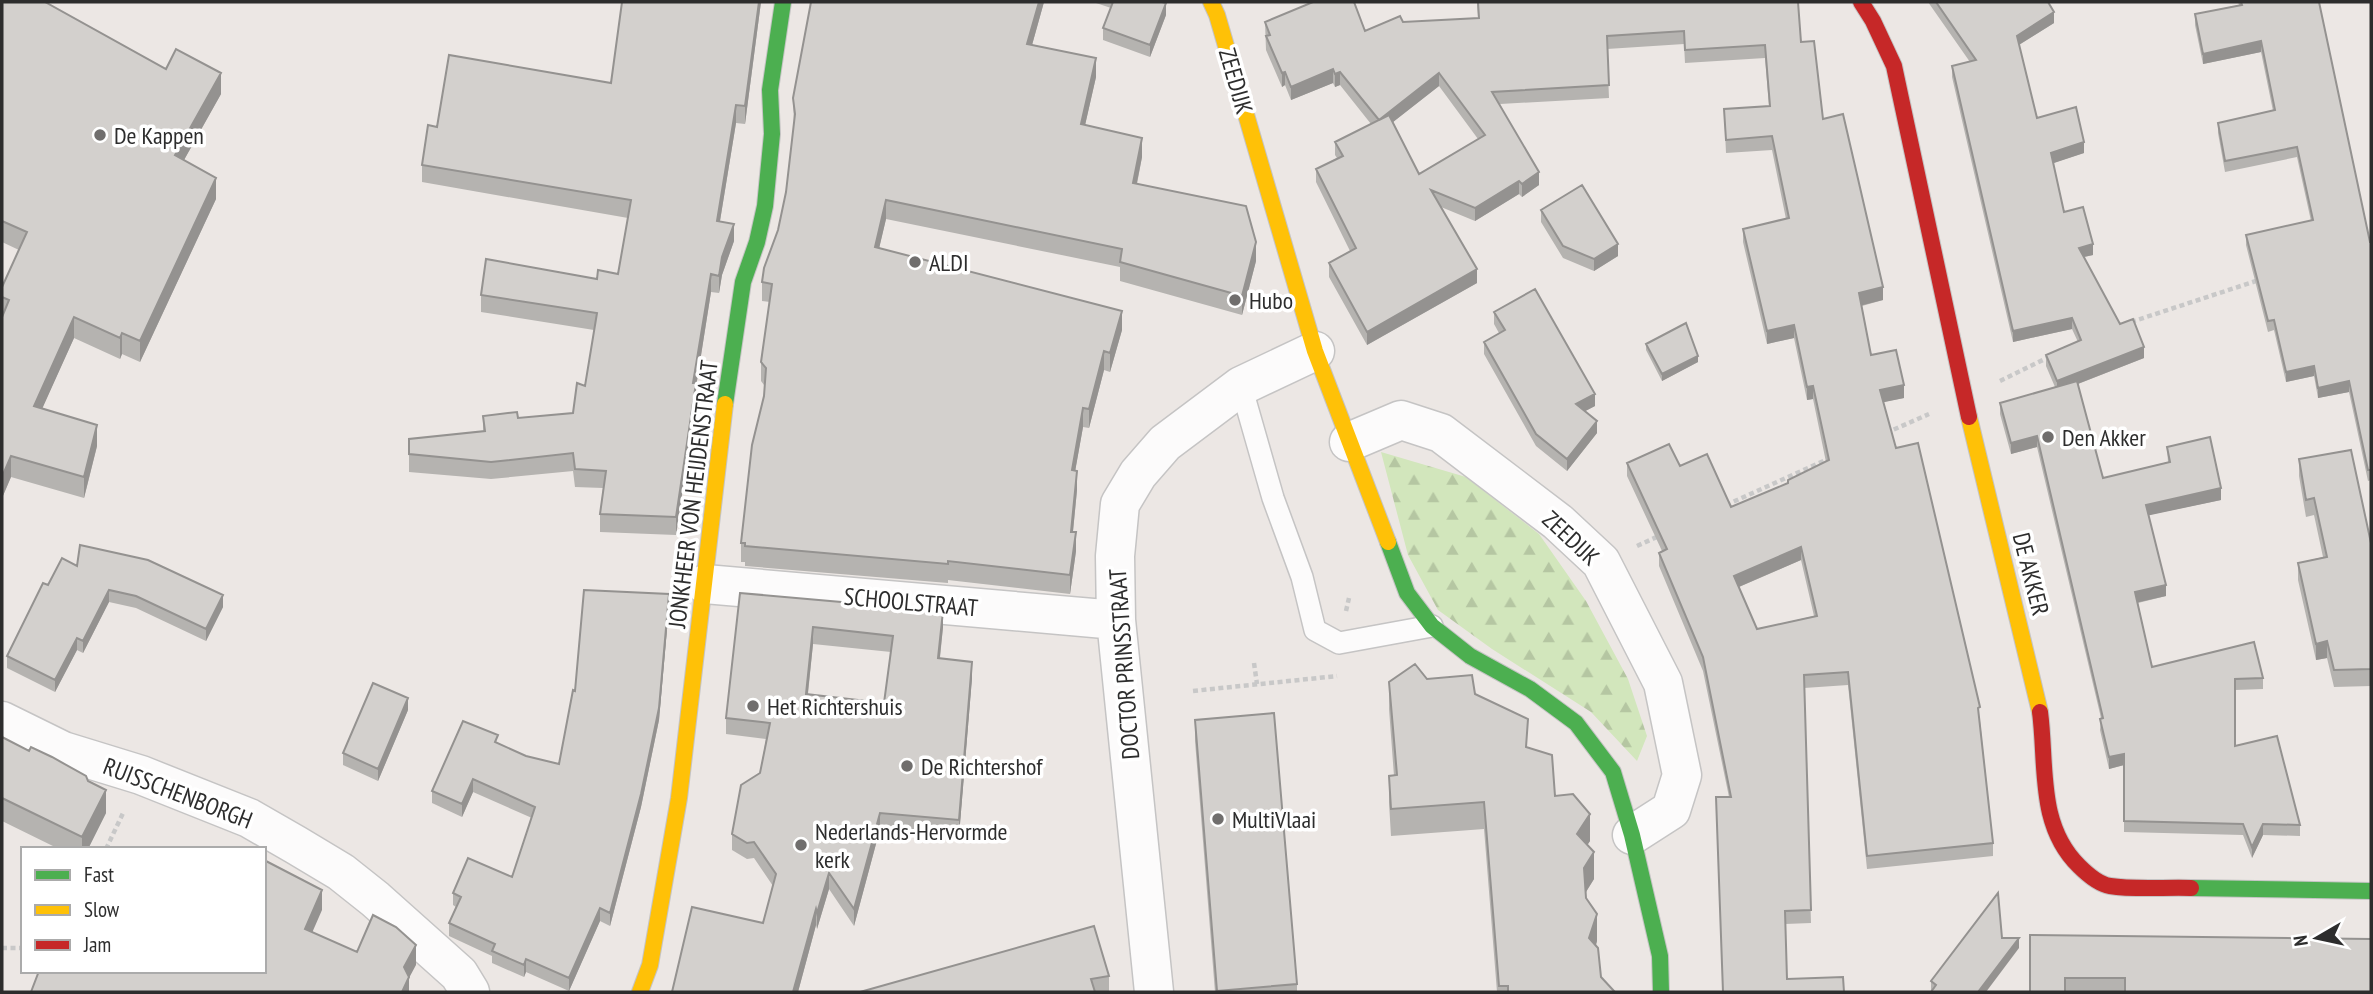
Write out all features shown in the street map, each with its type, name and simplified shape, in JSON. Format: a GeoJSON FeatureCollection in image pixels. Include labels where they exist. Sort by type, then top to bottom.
{"type":"FeatureCollection","features":[{"type":"Feature","properties":{"kind":"street","name":"JONKHEER VON HEIJDENSTRAAT"},"geometry":{"type":"LineString","coordinates":[[640,992],[650,965],[679,798],[727,391],[743,282],[757,242],[765,206],[772,134],[770,90],[783,2]]}},
{"type":"Feature","properties":{"kind":"street","name":"ZEEDIJK"},"geometry":{"type":"LineString","coordinates":[[1211,2],[1315,351],[1406,593],[1432,626],[1469,656],[1531,689],[1576,723],[1613,772],[1633,835],[1660,956],[1661,992]]}},
{"type":"Feature","properties":{"kind":"street","name":"DE AKKER"},"geometry":{"type":"LineString","coordinates":[[1861,2],[1894,66],[1964,398],[2034,679],[2042,724],[2048,813],[2063,850],[2085,872],[2108,886],[2371,891]]}},
{"type":"Feature","properties":{"kind":"street","name":"DOCTOR PRINSSTRAAT"},"geometry":{"type":"LineString","coordinates":[[1154,992],[1116,620],[1115,556],[1120,504],[1138,474],[1164,443],[1241,386],[1315,351]]}},
{"type":"Feature","properties":{"kind":"street","name":"ZEEDIJK"},"geometry":{"type":"LineString","coordinates":[[1349,442],[1401,420],[1441,433],[1558,522],[1601,562],[1663,683],[1682,775],[1671,810],[1633,835]]}},
{"type":"Feature","properties":{"kind":"street","name":"SCHOOLSTRAAT"},"geometry":{"type":"LineString","coordinates":[[705,584],[1116,620]]}},
{"type":"Feature","properties":{"kind":"street","name":"RUISSCHENBORGH"},"geometry":{"type":"LineString","coordinates":[[2,721],[63,751],[141,775],[249,818],[296,845],[341,872],[375,899],[459,974],[470,992]]}},
{"type":"Feature","properties":{"kind":"lane"},"geometry":{"type":"LineString","coordinates":[[1241,386],[1266,476],[1302,577],[1315,631],[1339,643],[1432,626]]}},
{"type":"Feature","properties":{"kind":"path"},"geometry":{"type":"LineString","coordinates":[[1193,691],[1344,675],[1339,643],[1349,598]]}},
{"type":"Feature","properties":{"kind":"path"},"geometry":{"type":"LineString","coordinates":[[1254,663],[1257,684]]}},
{"type":"Feature","properties":{"kind":"path"},"geometry":{"type":"LineString","coordinates":[[2,948],[21,948]]}},
{"type":"Feature","properties":{"kind":"green space"},"geometry":{"type":"Polygon","coordinates":[[[1381,452],[1466,477],[1539,534],[1586,601],[1628,679],[1647,736],[1637,761],[1591,712],[1492,649],[1438,610],[1408,555],[1381,452]]]}},
{"type":"Feature","properties":{"kind":"building","name":"De Kappen"},"geometry":{"type":"Polygon","coordinates":[[[2,2],[45,2],[166,69],[176,49],[221,73],[175,155],[216,178],[140,341],[122,333],[120,338],[74,317],[34,406],[97,425],[84,477],[11,456],[2,477],[2,317],[9,300],[2,297],[2,287],[27,232],[2,221],[2,2]]]}},
{"type":"Feature","properties":{"kind":"building"},"geometry":{"type":"Polygon","coordinates":[[[622,2],[759,2],[745,106],[736,105],[717,221],[734,224],[722,257],[719,276],[711,274],[693,383],[696,383],[676,517],[600,514],[606,471],[575,469],[573,453],[491,462],[409,454],[409,439],[485,431],[483,416],[517,412],[518,418],[573,413],[577,383],[585,386],[597,313],[481,295],[486,259],[597,279],[598,270],[618,274],[631,200],[422,165],[428,125],[437,127],[449,55],[611,83],[622,2]]]}},
{"type":"Feature","properties":{"kind":"building"},"geometry":{"type":"Polygon","coordinates":[[[811,2],[1039,2],[1027,44],[1096,58],[1081,124],[1142,138],[1133,183],[1246,206],[1256,242],[1242,296],[1120,262],[1122,249],[886,200],[875,247],[1122,311],[1110,353],[1104,351],[1089,409],[1083,408],[1072,470],[1077,471],[1071,532],[1076,532],[1070,575],[948,561],[948,564],[745,546],[745,543],[741,543],[752,445],[764,396],[766,368],[761,362],[772,284],[762,282],[786,192],[795,114],[793,98],[811,2]]]}},
{"type":"Feature","properties":{"kind":"building"},"geometry":{"type":"Polygon","coordinates":[[[1113,2],[1166,3],[1150,45],[1103,28],[1113,2]]]}},
{"type":"Feature","properties":{"kind":"building"},"geometry":{"type":"Polygon","coordinates":[[[1313,2],[1354,2],[1365,31],[1400,16],[1403,22],[1479,18],[1478,2],[1798,2],[1801,42],[1814,41],[1823,119],[1843,114],[1883,287],[1859,293],[1871,355],[1896,350],[1904,385],[1880,390],[1896,448],[1918,443],[1980,707],[1993,843],[1867,856],[1848,672],[1804,675],[1811,910],[1785,911],[1787,979],[1843,977],[1844,992],[1723,992],[1716,797],[1731,797],[1703,657],[1659,553],[1667,549],[1627,463],[1669,444],[1680,466],[1707,454],[1731,507],[1788,483],[1788,480],[1829,460],[1813,386],[1807,387],[1794,325],[1767,331],[1743,229],[1789,218],[1772,136],[1726,140],[1724,109],[1770,106],[1765,45],[1685,50],[1684,31],[1607,36],[1609,85],[1492,92],[1539,172],[1522,184],[1519,181],[1475,208],[1431,190],[1477,269],[1367,332],[1329,263],[1356,248],[1316,169],[1343,156],[1335,142],[1379,120],[1340,72],[1335,74],[1333,69],[1291,87],[1266,36],[1270,35],[1265,22],[1313,2]],[[1439,73],[1379,120],[1389,115],[1419,174],[1485,135],[1439,73]],[[1801,547],[1734,576],[1757,629],[1817,616],[1801,547]]]}},
{"type":"Feature","properties":{"kind":"building"},"geometry":{"type":"Polygon","coordinates":[[[1936,2],[2048,2],[2054,12],[2017,36],[2037,118],[2076,107],[2084,142],[2051,153],[2064,212],[2083,207],[2093,244],[2079,248],[2120,324],[2133,319],[2144,347],[2057,381],[2046,355],[2081,340],[2072,318],[2013,331],[1952,66],[1976,60],[1936,2]]]}},
{"type":"Feature","properties":{"kind":"building"},"geometry":{"type":"Polygon","coordinates":[[[2241,2],[2319,2],[2371,242],[2371,470],[2368,470],[2349,381],[2318,388],[2314,366],[2286,372],[2274,320],[2268,321],[2246,235],[2313,220],[2297,147],[2225,161],[2218,123],[2275,110],[2261,41],[2203,54],[2195,14],[2242,5],[2241,2]]]}},
{"type":"Feature","properties":{"kind":"building"},"geometry":{"type":"Polygon","coordinates":[[[1582,185],[1618,244],[1594,259],[1563,246],[1541,210],[1582,185]]]}},
{"type":"Feature","properties":{"kind":"building"},"geometry":{"type":"Polygon","coordinates":[[[1535,289],[1595,394],[1576,404],[1597,421],[1567,459],[1536,434],[1484,342],[1505,330],[1494,312],[1535,289]]]}},
{"type":"Feature","properties":{"kind":"building"},"geometry":{"type":"Polygon","coordinates":[[[1686,323],[1698,356],[1662,374],[1646,344],[1686,323]]]}},
{"type":"Feature","properties":{"kind":"building"},"geometry":{"type":"Polygon","coordinates":[[[2077,381],[2103,478],[2170,462],[2167,447],[2210,437],[2221,488],[2146,505],[2166,585],[2135,592],[2152,667],[2254,642],[2263,678],[2235,679],[2235,746],[2277,736],[2300,825],[2263,824],[2252,847],[2243,824],[2124,821],[2124,754],[2109,757],[2100,719],[2103,718],[2037,436],[2011,443],[2000,403],[2077,381]]]}},
{"type":"Feature","properties":{"kind":"building"},"geometry":{"type":"Polygon","coordinates":[[[2351,450],[2371,543],[2371,669],[2334,670],[2327,641],[2316,644],[2298,563],[2327,557],[2314,498],[2306,500],[2299,459],[2351,450]]]}},
{"type":"Feature","properties":{"kind":"building"},"geometry":{"type":"Polygon","coordinates":[[[80,545],[148,560],[223,595],[206,629],[136,596],[109,590],[83,641],[77,638],[55,680],[7,656],[43,583],[48,585],[62,558],[77,566],[80,545]]]}},
{"type":"Feature","properties":{"kind":"building"},"geometry":{"type":"Polygon","coordinates":[[[584,590],[669,594],[659,708],[641,794],[610,913],[600,908],[569,978],[526,959],[524,965],[492,951],[495,944],[449,923],[461,897],[453,893],[468,858],[512,877],[535,807],[473,779],[462,804],[432,791],[463,721],[498,735],[495,742],[526,756],[559,764],[573,690],[575,691],[584,590]]]}},
{"type":"Feature","properties":{"kind":"building"},"geometry":{"type":"Polygon","coordinates":[[[740,593],[943,611],[938,658],[972,662],[959,820],[880,813],[854,909],[829,873],[793,992],[672,992],[692,907],[763,923],[776,874],[754,842],[747,843],[732,834],[741,785],[760,773],[770,723],[726,718],[740,593]],[[813,627],[806,694],[884,703],[893,636],[813,627]]]}},
{"type":"Feature","properties":{"kind":"building"},"geometry":{"type":"Polygon","coordinates":[[[1415,664],[1427,679],[1472,675],[1475,694],[1528,719],[1526,747],[1552,755],[1555,796],[1573,794],[1590,814],[1577,834],[1594,852],[1584,868],[1586,898],[1597,914],[1589,938],[1598,948],[1601,977],[1613,992],[1508,992],[1508,986],[1499,986],[1484,802],[1391,809],[1389,776],[1397,775],[1389,682],[1415,664]]]}},
{"type":"Feature","properties":{"kind":"building"},"geometry":{"type":"Polygon","coordinates":[[[373,683],[408,698],[378,769],[343,753],[373,683]]]}},
{"type":"Feature","properties":{"kind":"building"},"geometry":{"type":"Polygon","coordinates":[[[1274,713],[1297,984],[1217,991],[1195,720],[1274,713]]]}},
{"type":"Feature","properties":{"kind":"building"},"geometry":{"type":"Polygon","coordinates":[[[2,737],[29,751],[31,747],[52,757],[106,790],[82,837],[2,798],[2,737]]]}},
{"type":"Feature","properties":{"kind":"building"},"geometry":{"type":"Polygon","coordinates":[[[266,861],[322,890],[305,929],[357,952],[373,915],[396,927],[416,945],[404,967],[409,977],[402,992],[31,992],[38,973],[266,973],[266,861]]]}},
{"type":"Feature","properties":{"kind":"building"},"geometry":{"type":"Polygon","coordinates":[[[1998,893],[2002,938],[2019,938],[1978,992],[1931,992],[1936,985],[1931,981],[1998,893]]]}},
{"type":"Feature","properties":{"kind":"building"},"geometry":{"type":"Polygon","coordinates":[[[1094,926],[1109,976],[1091,979],[1095,992],[860,992],[1094,926]]]}},
{"type":"Feature","properties":{"kind":"building"},"geometry":{"type":"Polygon","coordinates":[[[2030,935],[2371,939],[2371,992],[2125,992],[2125,978],[2065,978],[2065,992],[2030,992],[2030,935]]]}},
{"type":"Feature","properties":{"kind":"traffic: fast"},"geometry":{"type":"LineString","coordinates":[[725,404],[743,282],[757,242],[765,206],[772,134],[770,90],[783,2]]}},
{"type":"Feature","properties":{"kind":"traffic: fast"},"geometry":{"type":"LineString","coordinates":[[1388,542],[1407,593],[1432,626],[1470,656],[1530,689],[1576,723],[1613,772],[1632,835],[1660,956],[1661,992]]}},
{"type":"Feature","properties":{"kind":"traffic: fast"},"geometry":{"type":"LineString","coordinates":[[2191,888],[2371,891]]}},
{"type":"Feature","properties":{"kind":"traffic: slow"},"geometry":{"type":"LineString","coordinates":[[1211,2],[1315,351],[1388,542]]}},
{"type":"Feature","properties":{"kind":"traffic: slow"},"geometry":{"type":"LineString","coordinates":[[640,992],[650,965],[679,798],[725,404]]}},
{"type":"Feature","properties":{"kind":"traffic: slow"},"geometry":{"type":"LineString","coordinates":[[1969,417],[2040,712]]}},
{"type":"Feature","properties":{"kind":"traffic: jam"},"geometry":{"type":"LineString","coordinates":[[1861,2],[1894,66],[1969,417]]}},
{"type":"Feature","properties":{"kind":"traffic: jam"},"geometry":{"type":"LineString","coordinates":[[2040,712],[2050,813],[2056,832],[2079,866],[2097,881],[2110,886],[2191,888]]}},
{"type":"Feature","properties":{"kind":"place","name":"De Kappen"},"geometry":{"type":"Point","coordinates":[100,135]}},
{"type":"Feature","properties":{"kind":"place","name":"ALDI"},"geometry":{"type":"Point","coordinates":[915,262]}},
{"type":"Feature","properties":{"kind":"place","name":"Hubo"},"geometry":{"type":"Point","coordinates":[1235,300]}},
{"type":"Feature","properties":{"kind":"place","name":"Den Akker"},"geometry":{"type":"Point","coordinates":[2048,437]}},
{"type":"Feature","properties":{"kind":"place","name":"Het Richtershuis"},"geometry":{"type":"Point","coordinates":[753,706]}},
{"type":"Feature","properties":{"kind":"place","name":"De Richtershof"},"geometry":{"type":"Point","coordinates":[907,766]}},
{"type":"Feature","properties":{"kind":"place","name":"MultiVlaai"},"geometry":{"type":"Point","coordinates":[1218,819]}},
{"type":"Feature","properties":{"kind":"place","name":"Nederlands-Hervormde kerk"},"geometry":{"type":"Point","coordinates":[801,845]}}]}
